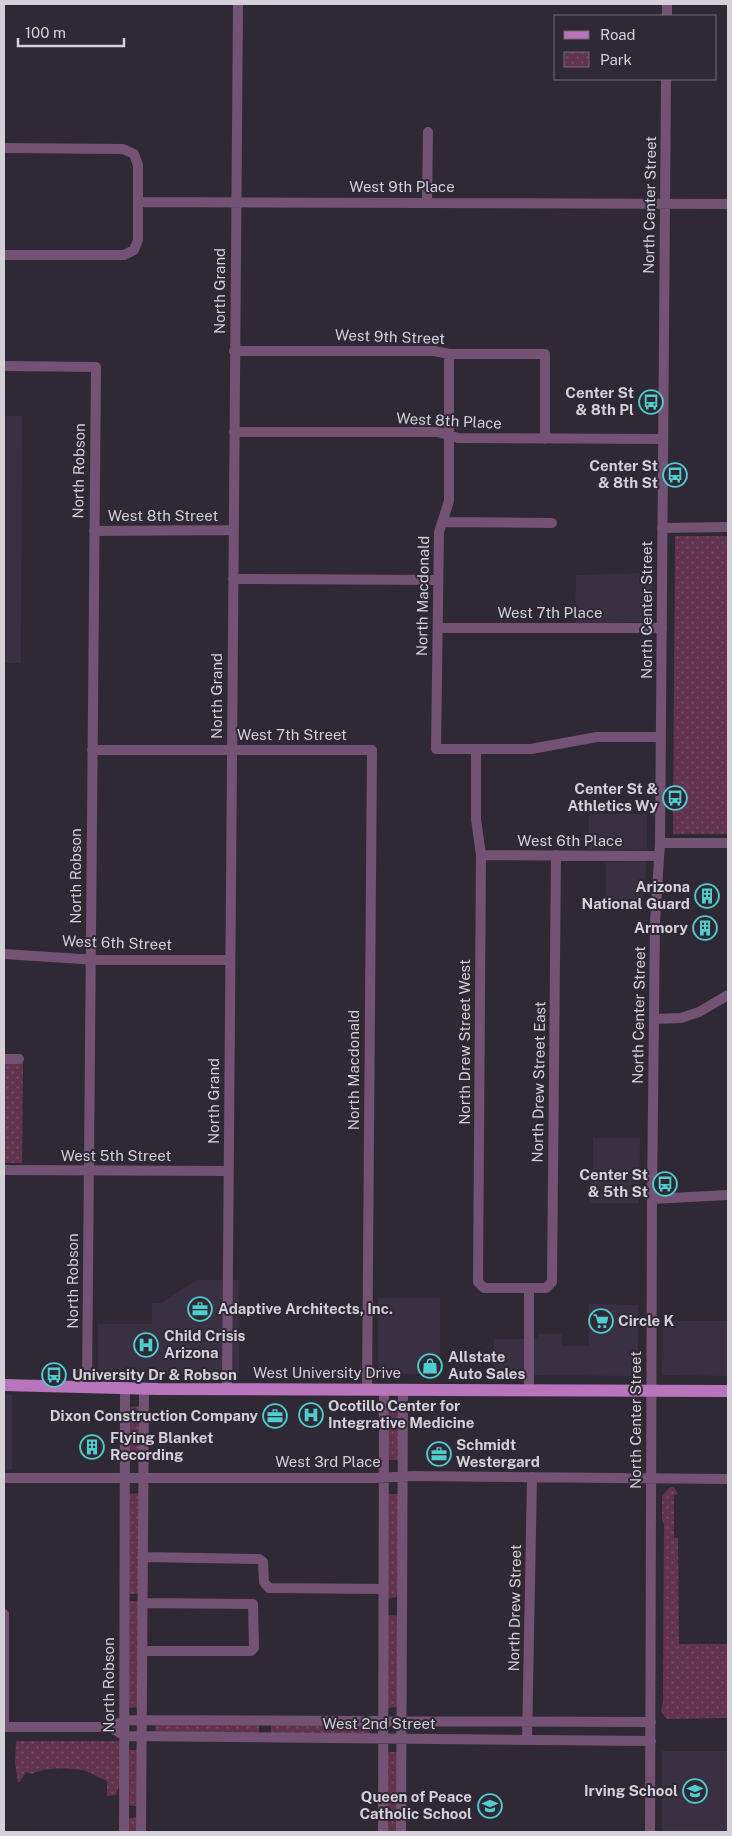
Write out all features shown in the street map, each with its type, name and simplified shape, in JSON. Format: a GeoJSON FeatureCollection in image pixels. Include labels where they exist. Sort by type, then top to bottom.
{"type":"FeatureCollection","features":[{"type":"Feature","properties":{"kind":"main road","name":"West University Drive"},"geometry":{"type":"LineString","coordinates":[[4,1385],[227,1389],[728,1391]]}},
{"type":"Feature","properties":{"kind":"street","name":"North Grand"},"geometry":{"type":"LineString","coordinates":[[227,1389],[238,4]]}},
{"type":"Feature","properties":{"kind":"street","name":"North Center Street"},"geometry":{"type":"LineString","coordinates":[[650,1832],[652,1479],[650,1391],[654,922],[660,843],[666,80]]}},
{"type":"Feature","properties":{"kind":"street"},"geometry":{"type":"LineString","coordinates":[[427,203],[428,132]]}},
{"type":"Feature","properties":{"kind":"street"},"geometry":{"type":"LineString","coordinates":[[4,148],[123,149],[134,154],[138,165],[138,240],[134,250],[124,255],[4,255]]}},
{"type":"Feature","properties":{"kind":"street","name":"West 9th Place"},"geometry":{"type":"LineString","coordinates":[[138,202],[728,204]]}},
{"type":"Feature","properties":{"kind":"street","name":"West 9th Street"},"geometry":{"type":"LineString","coordinates":[[234,351],[434,351],[449,354],[545,354],[545,439]]}},
{"type":"Feature","properties":{"kind":"street","name":"North Macdonald"},"geometry":{"type":"LineString","coordinates":[[449,354],[448,501],[439,532],[436,749],[476,749]]}},
{"type":"Feature","properties":{"kind":"street","name":"North Robson"},"geometry":{"type":"LineString","coordinates":[[4,366],[96,367],[87,1386]]}},
{"type":"Feature","properties":{"kind":"street","name":"West 8th Place"},"geometry":{"type":"LineString","coordinates":[[234,432],[438,432],[458,438],[663,439]]}},
{"type":"Feature","properties":{"kind":"street"},"geometry":{"type":"LineString","coordinates":[[442,522],[552,523]]}},
{"type":"Feature","properties":{"kind":"street"},"geometry":{"type":"LineString","coordinates":[[662,528],[728,527]]}},
{"type":"Feature","properties":{"kind":"street","name":"West 8th Street"},"geometry":{"type":"LineString","coordinates":[[94,531],[233,530]]}},
{"type":"Feature","properties":{"kind":"street"},"geometry":{"type":"LineString","coordinates":[[233,579],[438,580]]}},
{"type":"Feature","properties":{"kind":"street","name":"West 7th Place"},"geometry":{"type":"LineString","coordinates":[[438,628],[662,628]]}},
{"type":"Feature","properties":{"kind":"street"},"geometry":{"type":"LineString","coordinates":[[476,749],[530,748],[597,737],[661,737]]}},
{"type":"Feature","properties":{"kind":"street","name":"North Drew Street West"},"geometry":{"type":"LineString","coordinates":[[476,749],[476,819],[481,855],[478,1282],[484,1288],[529,1288]]}},
{"type":"Feature","properties":{"kind":"street","name":"West 7th Street"},"geometry":{"type":"LineString","coordinates":[[92,750],[372,750]]}},
{"type":"Feature","properties":{"kind":"street","name":"North Macdonald"},"geometry":{"type":"LineString","coordinates":[[367,1390],[372,750]]}},
{"type":"Feature","properties":{"kind":"street"},"geometry":{"type":"LineString","coordinates":[[660,843],[728,843]]}},
{"type":"Feature","properties":{"kind":"street","name":"West 6th Place"},"geometry":{"type":"LineString","coordinates":[[481,855],[659,856]]}},
{"type":"Feature","properties":{"kind":"street","name":"North Drew Street East"},"geometry":{"type":"LineString","coordinates":[[529,1288],[546,1288],[552,1282],[556,856]]}},
{"type":"Feature","properties":{"kind":"street","name":"West 6th Street"},"geometry":{"type":"LineString","coordinates":[[4,954],[90,959],[230,960]]}},
{"type":"Feature","properties":{"kind":"street"},"geometry":{"type":"LineString","coordinates":[[654,1019],[681,1018],[699,1012],[728,995]]}},
{"type":"Feature","properties":{"kind":"street"},"geometry":{"type":"LineString","coordinates":[[4,1059],[20,1059]]}},
{"type":"Feature","properties":{"kind":"street","name":"West 5th Street"},"geometry":{"type":"LineString","coordinates":[[4,1170],[228,1171]]}},
{"type":"Feature","properties":{"kind":"street"},"geometry":{"type":"LineString","coordinates":[[652,1199],[728,1195]]}},
{"type":"Feature","properties":{"kind":"street"},"geometry":{"type":"LineString","coordinates":[[529,1288],[529,1390]]}},
{"type":"Feature","properties":{"kind":"street","name":"North Robson"},"geometry":{"type":"LineString","coordinates":[[124,1832],[125,1388]]}},
{"type":"Feature","properties":{"kind":"street"},"geometry":{"type":"LineString","coordinates":[[141,1832],[144,1388]]}},
{"type":"Feature","properties":{"kind":"street"},"geometry":{"type":"LineString","coordinates":[[383,1832],[384,1390]]}},
{"type":"Feature","properties":{"kind":"street"},"geometry":{"type":"LineString","coordinates":[[400,1832],[403,1390]]}},
{"type":"Feature","properties":{"kind":"street","name":"West 3rd Place"},"geometry":{"type":"LineString","coordinates":[[4,1478],[385,1478],[402,1476],[728,1479]]}},
{"type":"Feature","properties":{"kind":"street","name":"North Drew Street"},"geometry":{"type":"LineString","coordinates":[[528,1740],[532,1477]]}},
{"type":"Feature","properties":{"kind":"street"},"geometry":{"type":"LineString","coordinates":[[143,1557],[259,1559],[264,1562],[264,1582],[269,1588],[384,1589]]}},
{"type":"Feature","properties":{"kind":"street"},"geometry":{"type":"LineString","coordinates":[[142,1604],[253,1604],[254,1648],[251,1651],[142,1651]]}},
{"type":"Feature","properties":{"kind":"street"},"geometry":{"type":"LineString","coordinates":[[384,1608],[402,1608]]}},
{"type":"Feature","properties":{"kind":"street"},"geometry":{"type":"LineString","coordinates":[[4,1614],[4,1728]]}},
{"type":"Feature","properties":{"kind":"street","name":"West 2nd Street"},"geometry":{"type":"LineString","coordinates":[[4,1728],[110,1727],[125,1720],[651,1722]]}},
{"type":"Feature","properties":{"kind":"street","name":"West 2nd Street"},"geometry":{"type":"LineString","coordinates":[[110,1727],[125,1736],[141,1737],[651,1741]]}},
{"type":"Feature","properties":{"kind":"shaded area"},"geometry":{"type":"Polygon","coordinates":[[[4,416],[22,416],[21,663],[4,663],[4,416]]]}},
{"type":"Feature","properties":{"kind":"shaded area"},"geometry":{"type":"Polygon","coordinates":[[[652,573],[652,619],[648,622],[575,623],[576,575],[652,573]]]}},
{"type":"Feature","properties":{"kind":"shaded area"},"geometry":{"type":"Polygon","coordinates":[[[589,814],[647,814],[647,849],[589,849],[589,814]]]}},
{"type":"Feature","properties":{"kind":"shaded area"},"geometry":{"type":"Polygon","coordinates":[[[647,862],[643,899],[606,899],[606,863],[647,862]]]}},
{"type":"Feature","properties":{"kind":"shaded area"},"geometry":{"type":"Polygon","coordinates":[[[593,1138],[640,1138],[639,1203],[590,1203],[590,1169],[593,1169],[593,1138]]]}},
{"type":"Feature","properties":{"kind":"shaded area"},"geometry":{"type":"Polygon","coordinates":[[[197,1280],[239,1280],[239,1374],[98,1374],[98,1324],[152,1324],[152,1303],[161,1303],[197,1280]]]}},
{"type":"Feature","properties":{"kind":"shaded area"},"geometry":{"type":"Polygon","coordinates":[[[378,1298],[440,1298],[440,1374],[378,1374],[378,1298]]]}},
{"type":"Feature","properties":{"kind":"shaded area"},"geometry":{"type":"Polygon","coordinates":[[[589,1304],[638,1305],[638,1376],[494,1375],[494,1339],[537,1339],[538,1334],[561,1334],[562,1346],[589,1346],[589,1304]]]}},
{"type":"Feature","properties":{"kind":"shaded area"},"geometry":{"type":"Polygon","coordinates":[[[663,1321],[728,1321],[728,1376],[662,1375],[663,1321]]]}},
{"type":"Feature","properties":{"kind":"shaded area"},"geometry":{"type":"Polygon","coordinates":[[[4,1395],[12,1395],[12,1469],[4,1469],[4,1395]]]}},
{"type":"Feature","properties":{"kind":"shaded area","name":"Irving School"},"geometry":{"type":"Polygon","coordinates":[[[662,1751],[728,1751],[728,1832],[662,1832],[662,1751]]]}},
{"type":"Feature","properties":{"kind":"green space"},"geometry":{"type":"Polygon","coordinates":[[[675,536],[728,536],[728,834],[673,834],[675,536]]]}},
{"type":"Feature","properties":{"kind":"green space"},"geometry":{"type":"Polygon","coordinates":[[[4,1063],[23,1063],[22,1163],[4,1163],[4,1063]]]}},
{"type":"Feature","properties":{"kind":"green space"},"geometry":{"type":"Polygon","coordinates":[[[140,1406],[140,1461],[130,1462],[128,1460],[129,1407],[140,1406]]]}},
{"type":"Feature","properties":{"kind":"green space"},"geometry":{"type":"Polygon","coordinates":[[[388,1407],[399,1407],[399,1460],[387,1460],[388,1407]]]}},
{"type":"Feature","properties":{"kind":"green space"},"geometry":{"type":"Polygon","coordinates":[[[670,1487],[674,1487],[678,1494],[674,1495],[674,1538],[678,1538],[679,1644],[728,1644],[728,1718],[668,1719],[661,1710],[663,1703],[664,1524],[662,1520],[662,1496],[670,1487]]]}},
{"type":"Feature","properties":{"kind":"green space"},"geometry":{"type":"Polygon","coordinates":[[[139,1493],[139,1591],[137,1594],[130,1594],[128,1591],[129,1494],[139,1493]]]}},
{"type":"Feature","properties":{"kind":"green space"},"geometry":{"type":"Polygon","coordinates":[[[387,1494],[398,1494],[398,1597],[388,1598],[387,1494]]]}},
{"type":"Feature","properties":{"kind":"green space"},"geometry":{"type":"Polygon","coordinates":[[[129,1601],[138,1601],[139,1707],[130,1708],[128,1706],[129,1601]]]}},
{"type":"Feature","properties":{"kind":"green space"},"geometry":{"type":"Polygon","coordinates":[[[388,1615],[396,1615],[398,1618],[397,1707],[388,1708],[388,1615]]]}},
{"type":"Feature","properties":{"kind":"green space"},"geometry":{"type":"Polygon","coordinates":[[[156,1723],[259,1724],[259,1734],[155,1734],[156,1723]]]}},
{"type":"Feature","properties":{"kind":"green space"},"geometry":{"type":"Polygon","coordinates":[[[271,1723],[370,1725],[370,1734],[271,1735],[271,1723]]]}},
{"type":"Feature","properties":{"kind":"green space"},"geometry":{"type":"Polygon","coordinates":[[[16,1741],[119,1741],[120,1782],[116,1795],[107,1796],[107,1781],[82,1770],[43,1770],[32,1774],[26,1772],[20,1782],[18,1782],[15,1763],[16,1741]]]}},
{"type":"Feature","properties":{"kind":"green space"},"geometry":{"type":"Polygon","coordinates":[[[128,1750],[138,1750],[138,1804],[136,1806],[131,1806],[127,1803],[128,1750]]]}},
{"type":"Feature","properties":{"kind":"green space"},"geometry":{"type":"Polygon","coordinates":[[[388,1752],[396,1752],[398,1754],[397,1832],[385,1832],[386,1754],[388,1752]]]}},
{"type":"Feature","properties":{"kind":"green space"},"geometry":{"type":"Polygon","coordinates":[[[135,1817],[138,1819],[139,1832],[127,1832],[127,1820],[135,1817]]]}},
{"type":"Feature","properties":{"kind":"place","name":"Center St & 8th Pl"},"geometry":{"type":"Point","coordinates":[651,402]}},
{"type":"Feature","properties":{"kind":"place","name":"Center St & 8th St"},"geometry":{"type":"Point","coordinates":[675,475]}},
{"type":"Feature","properties":{"kind":"place","name":"Center St & Athletics Wy"},"geometry":{"type":"Point","coordinates":[675,798]}},
{"type":"Feature","properties":{"kind":"place","name":"Arizona National Guard"},"geometry":{"type":"Point","coordinates":[707,896]}},
{"type":"Feature","properties":{"kind":"place","name":"Armory"},"geometry":{"type":"Point","coordinates":[705,928]}},
{"type":"Feature","properties":{"kind":"place","name":"Center St & 5th St"},"geometry":{"type":"Point","coordinates":[665,1184]}},
{"type":"Feature","properties":{"kind":"place","name":"Adaptive Architects, Inc."},"geometry":{"type":"Point","coordinates":[200,1309]}},
{"type":"Feature","properties":{"kind":"place","name":"Circle K"},"geometry":{"type":"Point","coordinates":[601,1321]}},
{"type":"Feature","properties":{"kind":"place","name":"Child Crisis Arizona"},"geometry":{"type":"Point","coordinates":[146,1345]}},
{"type":"Feature","properties":{"kind":"place","name":"Allstate Auto Sales"},"geometry":{"type":"Point","coordinates":[430,1366]}},
{"type":"Feature","properties":{"kind":"place","name":"University Dr & Robson"},"geometry":{"type":"Point","coordinates":[54,1375]}},
{"type":"Feature","properties":{"kind":"place","name":"Ocotillo Center for Integrative Medicine"},"geometry":{"type":"Point","coordinates":[311,1415]}},
{"type":"Feature","properties":{"kind":"place","name":"Dixon Construction Company"},"geometry":{"type":"Point","coordinates":[275,1416]}},
{"type":"Feature","properties":{"kind":"place","name":"Flying Blanket Recording"},"geometry":{"type":"Point","coordinates":[92,1447]}},
{"type":"Feature","properties":{"kind":"place","name":"Schmidt Westergard"},"geometry":{"type":"Point","coordinates":[439,1454]}},
{"type":"Feature","properties":{"kind":"place","name":"Irving School"},"geometry":{"type":"Point","coordinates":[695,1791]}},
{"type":"Feature","properties":{"kind":"place","name":"Queen of Peace Catholic School"},"geometry":{"type":"Point","coordinates":[490,1806]}}]}
